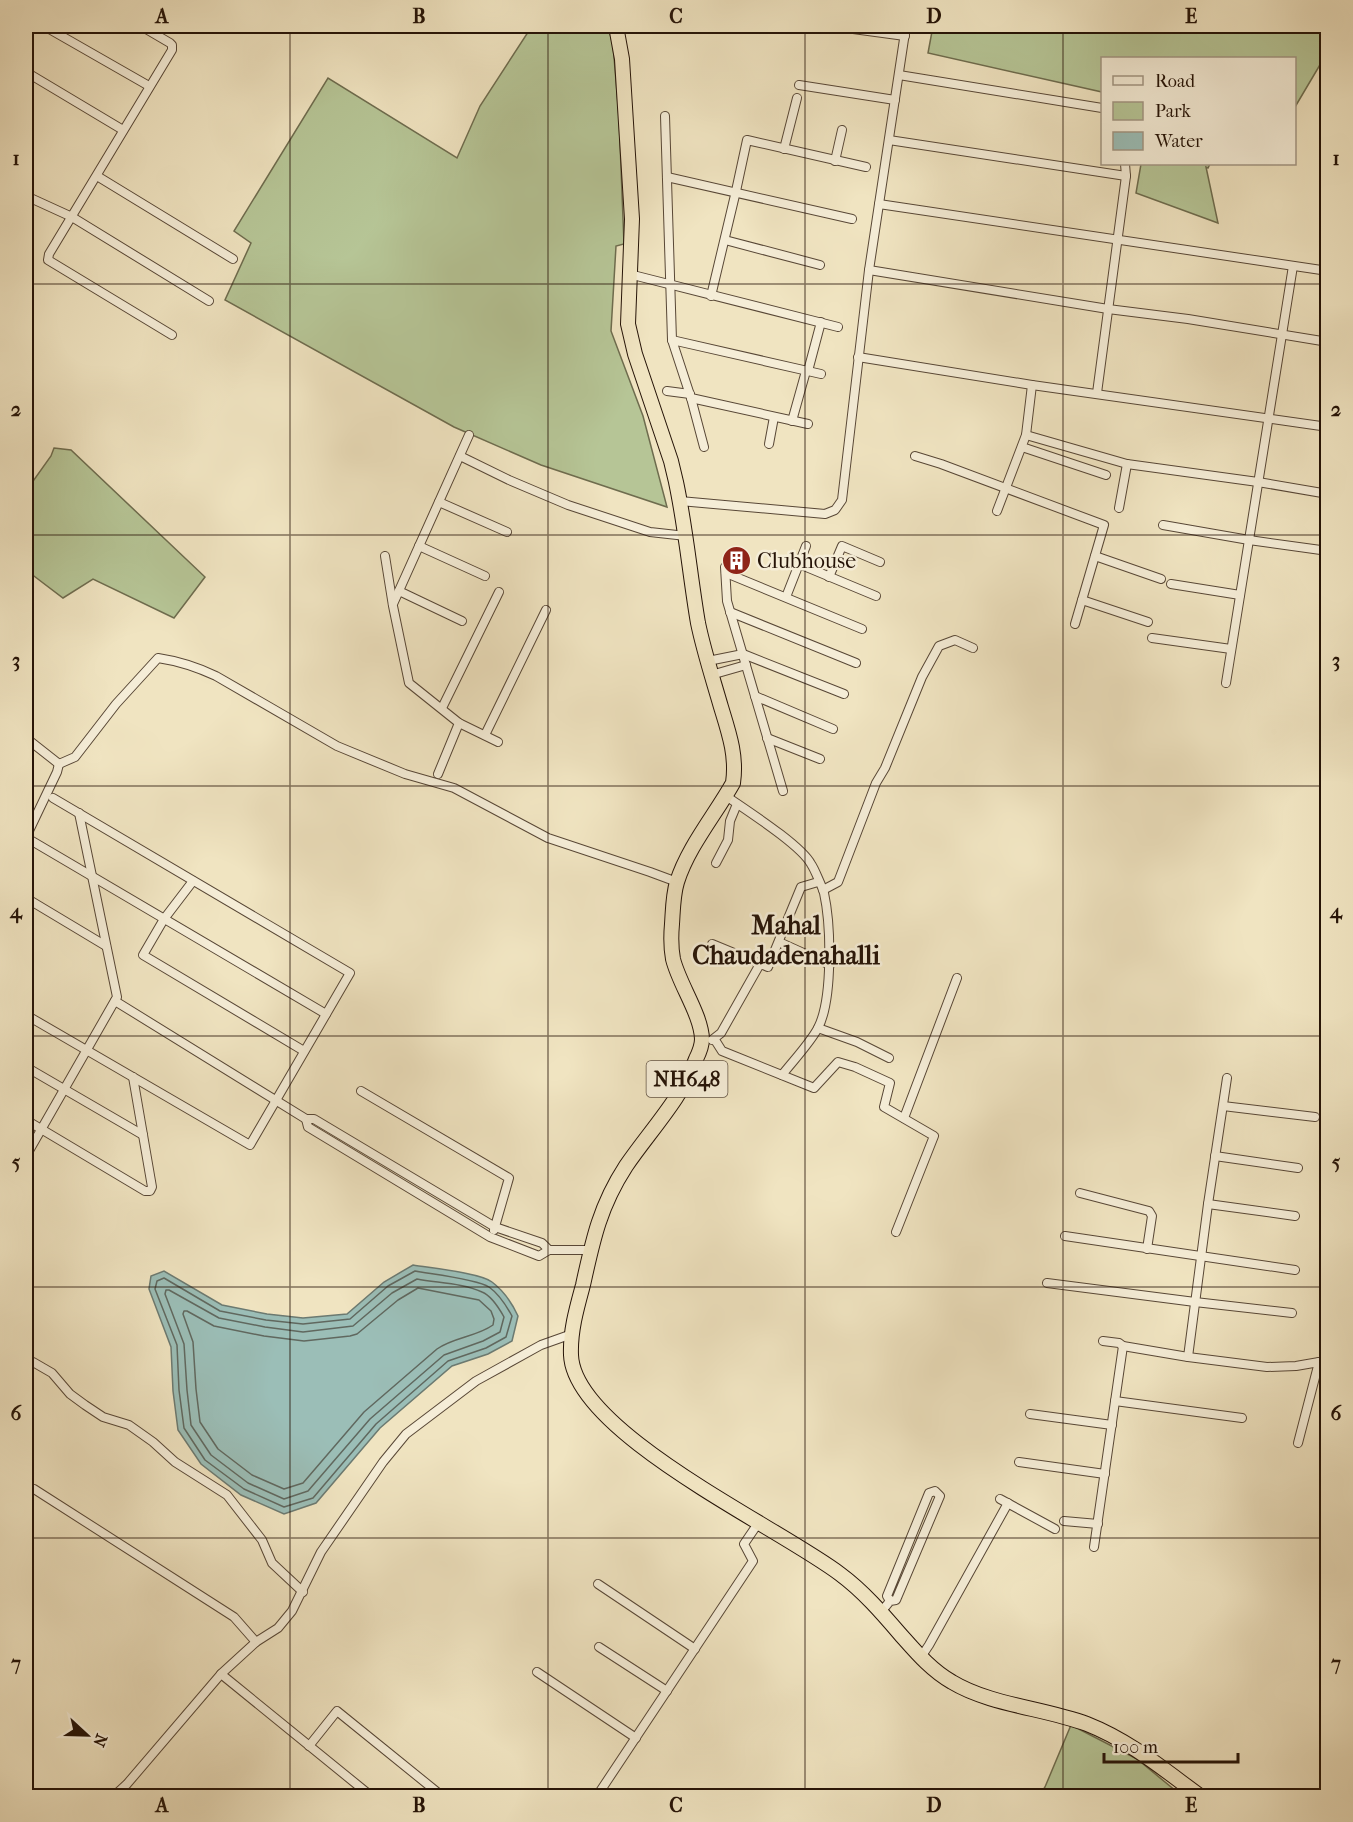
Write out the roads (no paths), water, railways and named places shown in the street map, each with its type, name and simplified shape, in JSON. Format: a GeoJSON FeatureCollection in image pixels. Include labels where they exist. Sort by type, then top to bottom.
{"type":"FeatureCollection","features":[{"type":"Feature","properties":{"kind":"highway","name":"NH648"},"geometry":{"type":"LineString","coordinates":[[616,26],[622,59],[632,219],[628,324],[680,501],[698,623],[735,757],[731,800],[685,862],[673,898],[672,956],[700,1030],[708,1041],[685,1084],[615,1184],[597,1225],[573,1334],[571,1357],[576,1374],[583,1388],[607,1416],[638,1444],[667,1465],[840,1574],[885,1607],[921,1657],[934,1671],[956,1685],[975,1693],[1086,1724],[1139,1750],[1200,1797]]}},
{"type":"Feature","properties":{"kind":"street"},"geometry":{"type":"LineString","coordinates":[[44,26],[149,87]]}},
{"type":"Feature","properties":{"kind":"street"},"geometry":{"type":"LineString","coordinates":[[141,26],[172,45],[170,53],[49,254],[48,260],[172,335]]}},
{"type":"Feature","properties":{"kind":"street"},"geometry":{"type":"LineString","coordinates":[[831,26],[905,36]]}},
{"type":"Feature","properties":{"kind":"street"},"geometry":{"type":"LineString","coordinates":[[680,501],[825,514],[835,510],[842,500],[869,270],[906,26]]}},
{"type":"Feature","properties":{"kind":"street"},"geometry":{"type":"LineString","coordinates":[[26,72],[123,130]]}},
{"type":"Feature","properties":{"kind":"street"},"geometry":{"type":"LineString","coordinates":[[899,75],[1101,108]]}},
{"type":"Feature","properties":{"kind":"street"},"geometry":{"type":"LineString","coordinates":[[799,85],[895,100]]}},
{"type":"Feature","properties":{"kind":"street"},"geometry":{"type":"LineString","coordinates":[[784,149],[797,98]]}},
{"type":"Feature","properties":{"kind":"street"},"geometry":{"type":"LineString","coordinates":[[665,116],[672,340],[704,447]]}},
{"type":"Feature","properties":{"kind":"street"},"geometry":{"type":"LineString","coordinates":[[835,161],[842,130]]}},
{"type":"Feature","properties":{"kind":"street"},"geometry":{"type":"LineString","coordinates":[[711,296],[747,140],[866,167]]}},
{"type":"Feature","properties":{"kind":"street"},"geometry":{"type":"LineString","coordinates":[[889,140],[1126,176]]}},
{"type":"Feature","properties":{"kind":"street"},"geometry":{"type":"LineString","coordinates":[[1097,393],[1126,176],[1125,165]]}},
{"type":"Feature","properties":{"kind":"street"},"geometry":{"type":"LineString","coordinates":[[97,176],[233,259]]}},
{"type":"Feature","properties":{"kind":"street"},"geometry":{"type":"LineString","coordinates":[[667,177],[852,219]]}},
{"type":"Feature","properties":{"kind":"street"},"geometry":{"type":"LineString","coordinates":[[26,196],[72,217],[209,301]]}},
{"type":"Feature","properties":{"kind":"street"},"geometry":{"type":"LineString","coordinates":[[879,204],[1328,271]]}},
{"type":"Feature","properties":{"kind":"street"},"geometry":{"type":"LineString","coordinates":[[725,240],[820,265]]}},
{"type":"Feature","properties":{"kind":"street"},"geometry":{"type":"LineString","coordinates":[[1226,683],[1293,266]]}},
{"type":"Feature","properties":{"kind":"street"},"geometry":{"type":"LineString","coordinates":[[869,270],[1328,342]]}},
{"type":"Feature","properties":{"kind":"street"},"geometry":{"type":"LineString","coordinates":[[629,274],[838,327]]}},
{"type":"Feature","properties":{"kind":"street"},"geometry":{"type":"LineString","coordinates":[[792,421],[821,322]]}},
{"type":"Feature","properties":{"kind":"street"},"geometry":{"type":"LineString","coordinates":[[672,340],[821,374]]}},
{"type":"Feature","properties":{"kind":"street"},"geometry":{"type":"LineString","coordinates":[[858,357],[1032,385],[1328,427]]}},
{"type":"Feature","properties":{"kind":"street"},"geometry":{"type":"LineString","coordinates":[[997,511],[1026,435],[1032,385]]}},
{"type":"Feature","properties":{"kind":"street"},"geometry":{"type":"LineString","coordinates":[[667,391],[808,424]]}},
{"type":"Feature","properties":{"kind":"street"},"geometry":{"type":"LineString","coordinates":[[770,444],[774,417]]}},
{"type":"Feature","properties":{"kind":"street"},"geometry":{"type":"LineString","coordinates":[[393,606],[469,435]]}},
{"type":"Feature","properties":{"kind":"street"},"geometry":{"type":"LineString","coordinates":[[1026,435],[1127,464],[1328,494]]}},
{"type":"Feature","properties":{"kind":"street"},"geometry":{"type":"LineString","coordinates":[[1022,447],[1106,475]]}},
{"type":"Feature","properties":{"kind":"street"},"geometry":{"type":"LineString","coordinates":[[460,456],[568,505],[650,532],[686,536]]}},
{"type":"Feature","properties":{"kind":"street"},"geometry":{"type":"LineString","coordinates":[[915,456],[1104,525],[1075,624]]}},
{"type":"Feature","properties":{"kind":"street"},"geometry":{"type":"LineString","coordinates":[[1119,508],[1127,464]]}},
{"type":"Feature","properties":{"kind":"street"},"geometry":{"type":"LineString","coordinates":[[439,502],[507,532]]}},
{"type":"Feature","properties":{"kind":"street"},"geometry":{"type":"LineString","coordinates":[[1163,525],[1328,551]]}},
{"type":"Feature","properties":{"kind":"street"},"geometry":{"type":"LineString","coordinates":[[419,546],[485,576]]}},
{"type":"Feature","properties":{"kind":"street"},"geometry":{"type":"LineString","coordinates":[[786,597],[806,546]]}},
{"type":"Feature","properties":{"kind":"street"},"geometry":{"type":"LineString","coordinates":[[829,577],[842,546],[880,562]]}},
{"type":"Feature","properties":{"kind":"street"},"geometry":{"type":"LineString","coordinates":[[385,556],[409,683],[459,723],[498,742]]}},
{"type":"Feature","properties":{"kind":"street"},"geometry":{"type":"LineString","coordinates":[[1095,556],[1161,579]]}},
{"type":"Feature","properties":{"kind":"street"},"geometry":{"type":"LineString","coordinates":[[799,564],[876,596]]}},
{"type":"Feature","properties":{"kind":"street"},"geometry":{"type":"LineString","coordinates":[[783,791],[730,612],[725,570],[862,629]]}},
{"type":"Feature","properties":{"kind":"street"},"geometry":{"type":"LineString","coordinates":[[1171,584],[1240,595]]}},
{"type":"Feature","properties":{"kind":"street"},"geometry":{"type":"LineString","coordinates":[[399,591],[462,621]]}},
{"type":"Feature","properties":{"kind":"street"},"geometry":{"type":"LineString","coordinates":[[442,708],[499,592]]}},
{"type":"Feature","properties":{"kind":"street"},"geometry":{"type":"LineString","coordinates":[[1082,600],[1148,622]]}},
{"type":"Feature","properties":{"kind":"street"},"geometry":{"type":"LineString","coordinates":[[485,735],[546,610]]}},
{"type":"Feature","properties":{"kind":"street"},"geometry":{"type":"LineString","coordinates":[[730,612],[856,663]]}},
{"type":"Feature","properties":{"kind":"street"},"geometry":{"type":"LineString","coordinates":[[1152,638],[1231,649]]}},
{"type":"Feature","properties":{"kind":"street"},"geometry":{"type":"LineString","coordinates":[[823,890],[838,882],[876,783],[885,768],[922,677],[939,646],[955,640],[973,648]]}},
{"type":"Feature","properties":{"kind":"street"},"geometry":{"type":"LineString","coordinates":[[709,668],[743,654],[844,694]]}},
{"type":"Feature","properties":{"kind":"street"},"geometry":{"type":"LineString","coordinates":[[59,764],[75,757],[116,704],[158,658],[172,660],[216,676],[337,746],[405,774],[454,788],[548,838],[677,882]]}},
{"type":"Feature","properties":{"kind":"street"},"geometry":{"type":"LineString","coordinates":[[709,668],[746,665]]}},
{"type":"Feature","properties":{"kind":"street"},"geometry":{"type":"LineString","coordinates":[[755,696],[833,729]]}},
{"type":"Feature","properties":{"kind":"street"},"geometry":{"type":"LineString","coordinates":[[438,774],[459,723]]}},
{"type":"Feature","properties":{"kind":"street"},"geometry":{"type":"LineString","coordinates":[[26,738],[59,764]]}},
{"type":"Feature","properties":{"kind":"street"},"geometry":{"type":"LineString","coordinates":[[767,738],[820,759]]}},
{"type":"Feature","properties":{"kind":"street"},"geometry":{"type":"LineString","coordinates":[[59,764],[29,839],[326,1014]]}},
{"type":"Feature","properties":{"kind":"street"},"geometry":{"type":"LineString","coordinates":[[26,1015],[250,1145],[350,973],[52,798]]}},
{"type":"Feature","properties":{"kind":"street"},"geometry":{"type":"LineString","coordinates":[[716,863],[728,840],[731,800]]}},
{"type":"Feature","properties":{"kind":"street"},"geometry":{"type":"LineString","coordinates":[[731,800],[798,848],[811,863],[823,890],[830,965],[825,1008],[818,1028],[782,1075]]}},
{"type":"Feature","properties":{"kind":"street"},"geometry":{"type":"LineString","coordinates":[[26,1156],[117,997],[78,813]]}},
{"type":"Feature","properties":{"kind":"street"},"geometry":{"type":"LineString","coordinates":[[193,881],[164,919],[143,955],[304,1051]]}},
{"type":"Feature","properties":{"kind":"street"},"geometry":{"type":"LineString","coordinates":[[712,944],[768,967],[801,887],[818,882]]}},
{"type":"Feature","properties":{"kind":"street"},"geometry":{"type":"LineString","coordinates":[[26,898],[106,946]]}},
{"type":"Feature","properties":{"kind":"street"},"geometry":{"type":"LineString","coordinates":[[779,942],[830,965]]}},
{"type":"Feature","properties":{"kind":"street"},"geometry":{"type":"LineString","coordinates":[[760,964],[721,1033],[708,1041],[722,1051],[814,1088],[838,1062],[890,1083],[884,1107],[934,1136],[896,1232]]}},
{"type":"Feature","properties":{"kind":"street"},"geometry":{"type":"LineString","coordinates":[[904,1118],[957,978]]}},
{"type":"Feature","properties":{"kind":"street"},"geometry":{"type":"LineString","coordinates":[[115,1001],[306,1119],[314,1119],[495,1227],[542,1243],[549,1250]]}},
{"type":"Feature","properties":{"kind":"street"},"geometry":{"type":"LineString","coordinates":[[818,1028],[856,1041],[890,1058]]}},
{"type":"Feature","properties":{"kind":"street"},"geometry":{"type":"LineString","coordinates":[[26,1067],[143,1135]]}},
{"type":"Feature","properties":{"kind":"street"},"geometry":{"type":"LineString","coordinates":[[26,1120],[148,1192],[152,1186],[133,1077]]}},
{"type":"Feature","properties":{"kind":"street"},"geometry":{"type":"LineString","coordinates":[[1188,1357],[1227,1078]]}},
{"type":"Feature","properties":{"kind":"street"},"geometry":{"type":"LineString","coordinates":[[362,1091],[509,1178],[490,1237]]}},
{"type":"Feature","properties":{"kind":"street"},"geometry":{"type":"LineString","coordinates":[[1223,1106],[1315,1117]]}},
{"type":"Feature","properties":{"kind":"street"},"geometry":{"type":"LineString","coordinates":[[306,1119],[308,1127],[490,1237],[538,1256],[549,1250],[591,1250]]}},
{"type":"Feature","properties":{"kind":"street"},"geometry":{"type":"LineString","coordinates":[[1215,1156],[1298,1168]]}},
{"type":"Feature","properties":{"kind":"street"},"geometry":{"type":"LineString","coordinates":[[1080,1192],[1149,1211],[1152,1216],[1147,1249]]}},
{"type":"Feature","properties":{"kind":"street"},"geometry":{"type":"LineString","coordinates":[[1208,1204],[1295,1216]]}},
{"type":"Feature","properties":{"kind":"street"},"geometry":{"type":"LineString","coordinates":[[1065,1236],[1295,1270]]}},
{"type":"Feature","properties":{"kind":"street"},"geometry":{"type":"LineString","coordinates":[[1047,1283],[1292,1313]]}},
{"type":"Feature","properties":{"kind":"street"},"geometry":{"type":"LineString","coordinates":[[114,1797],[221,1674],[256,1642],[278,1628],[292,1611],[321,1552],[383,1462],[406,1434],[476,1381],[541,1345],[573,1334]]}},
{"type":"Feature","properties":{"kind":"street"},"geometry":{"type":"LineString","coordinates":[[1103,1341],[1188,1357],[1267,1367],[1323,1363],[1298,1443]]}},
{"type":"Feature","properties":{"kind":"street"},"geometry":{"type":"LineString","coordinates":[[1094,1547],[1124,1346]]}},
{"type":"Feature","properties":{"kind":"street"},"geometry":{"type":"LineString","coordinates":[[26,1363],[33,1362],[52,1373],[70,1394],[85,1405],[103,1417],[129,1425],[176,1462],[227,1495],[262,1540],[272,1563],[303,1592]]}},
{"type":"Feature","properties":{"kind":"street"},"geometry":{"type":"LineString","coordinates":[[1116,1401],[1242,1418]]}},
{"type":"Feature","properties":{"kind":"street"},"geometry":{"type":"LineString","coordinates":[[1030,1414],[1112,1425]]}},
{"type":"Feature","properties":{"kind":"street"},"geometry":{"type":"LineString","coordinates":[[1019,1462],[1105,1474]]}},
{"type":"Feature","properties":{"kind":"street"},"geometry":{"type":"LineString","coordinates":[[34,1489],[234,1617],[256,1642]]}},
{"type":"Feature","properties":{"kind":"street"},"geometry":{"type":"LineString","coordinates":[[935,1491],[940,1496],[896,1600],[885,1607],[887,1596],[929,1493],[935,1491]]}},
{"type":"Feature","properties":{"kind":"street"},"geometry":{"type":"LineString","coordinates":[[1000,1499],[1054,1529]]}},
{"type":"Feature","properties":{"kind":"street"},"geometry":{"type":"LineString","coordinates":[[921,1657],[1008,1503]]}},
{"type":"Feature","properties":{"kind":"street"},"geometry":{"type":"LineString","coordinates":[[1064,1521],[1098,1524]]}},
{"type":"Feature","properties":{"kind":"street"},"geometry":{"type":"LineString","coordinates":[[597,1797],[753,1561],[744,1544],[759,1522]]}},
{"type":"Feature","properties":{"kind":"street"},"geometry":{"type":"LineString","coordinates":[[598,1584],[694,1649]]}},
{"type":"Feature","properties":{"kind":"street"},"geometry":{"type":"LineString","coordinates":[[599,1647],[667,1691]]}},
{"type":"Feature","properties":{"kind":"street"},"geometry":{"type":"LineString","coordinates":[[537,1672],[636,1738]]}},
{"type":"Feature","properties":{"kind":"street"},"geometry":{"type":"LineString","coordinates":[[221,1674],[371,1797]]}},
{"type":"Feature","properties":{"kind":"street"},"geometry":{"type":"LineString","coordinates":[[309,1746],[337,1711],[442,1797]]}},
{"type":"Feature","properties":{"kind":"water"},"geometry":{"type":"Polygon","coordinates":[[[413,1265],[467,1273],[492,1282],[507,1297],[518,1316],[512,1341],[488,1354],[452,1366],[380,1428],[316,1503],[284,1514],[241,1495],[201,1464],[178,1430],[171,1347],[149,1289],[151,1276],[164,1271],[222,1305],[303,1318],[347,1314],[384,1282],[413,1265]]]}},
{"type":"Feature","properties":{"kind":"place","name":"Clubhouse"},"geometry":{"type":"Point","coordinates":[736,560]}},
{"type":"Feature","properties":{"kind":"district","name":"Mahal Chaudadenahalli"},"geometry":{"type":"Point","coordinates":[786,940]}}]}
